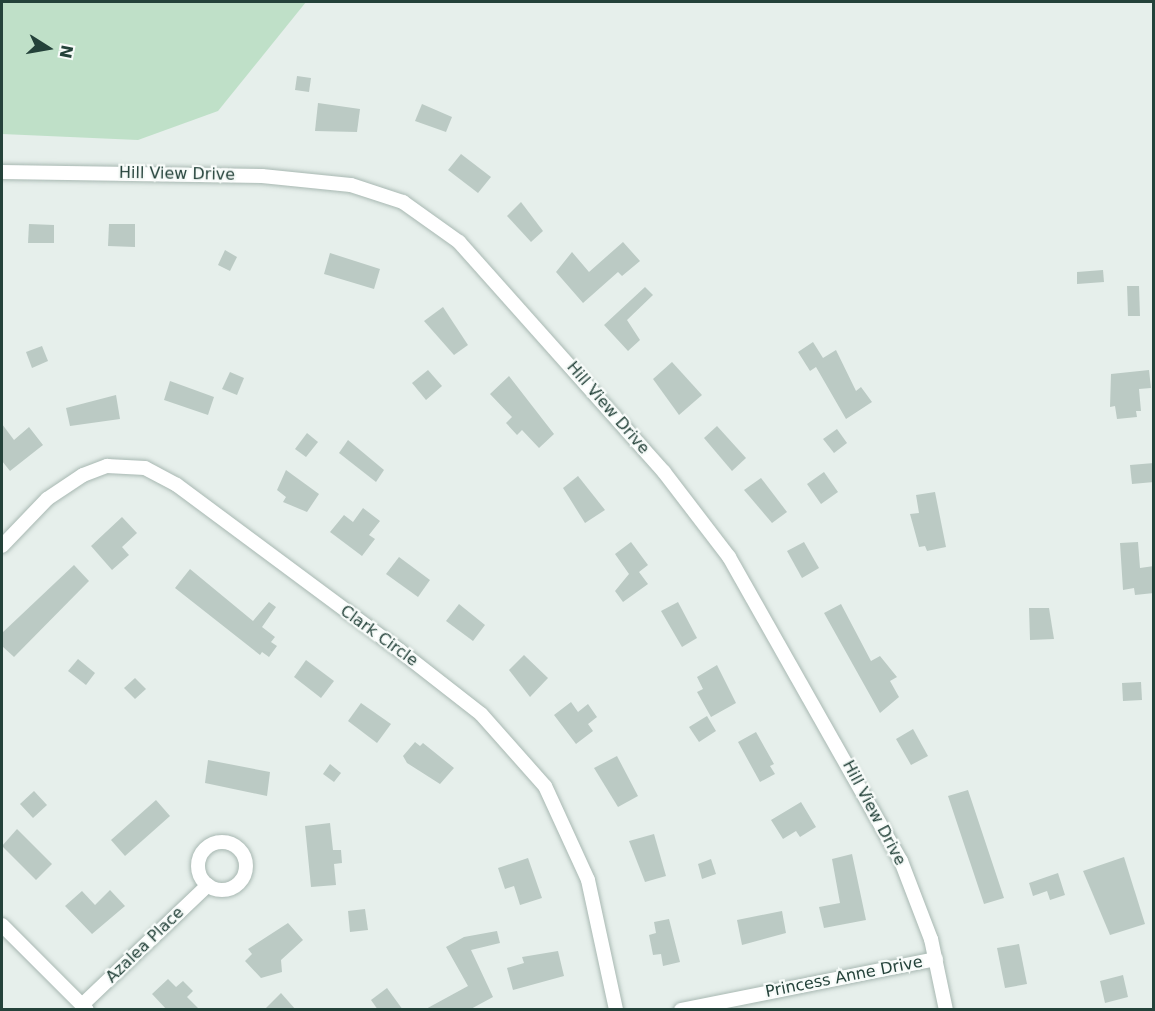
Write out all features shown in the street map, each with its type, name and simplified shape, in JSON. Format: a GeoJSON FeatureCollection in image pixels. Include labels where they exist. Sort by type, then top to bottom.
{"type":"FeatureCollection","features":[{"type":"Feature","properties":{"kind":"street","name":"Hill View Drive"},"geometry":{"type":"LineString","coordinates":[[2,172],[262,176],[351,185],[403,202],[459,242],[664,472],[729,557],[901,861],[936,959],[946,1010]]}},
{"type":"Feature","properties":{"kind":"street","name":"Clark Circle"},"geometry":{"type":"LineString","coordinates":[[2,546],[47,499],[82,475],[107,466],[144,468],[177,485],[399,650],[481,714],[545,786],[588,880],[616,1010]]}},
{"type":"Feature","properties":{"kind":"street","name":"Azalea Place"},"geometry":{"type":"LineString","coordinates":[[85,1007],[208,885]]}},
{"type":"Feature","properties":{"kind":"street"},"geometry":{"type":"LineString","coordinates":[[2,924],[85,1007]]}},
{"type":"Feature","properties":{"kind":"street","name":"Princess Anne Drive"},"geometry":{"type":"LineString","coordinates":[[681,1010],[936,959]]}},
{"type":"Feature","properties":{"kind":"green space"},"geometry":{"type":"Polygon","coordinates":[[[2,2],[306,2],[218,111],[138,140],[2,134],[2,2]]]}},
{"type":"Feature","properties":{"kind":"building"},"geometry":{"type":"Polygon","coordinates":[[[297,76],[311,78],[309,92],[295,90],[297,76]]]}},
{"type":"Feature","properties":{"kind":"building"},"geometry":{"type":"Polygon","coordinates":[[[318,103],[360,109],[357,132],[315,131],[318,103]]]}},
{"type":"Feature","properties":{"kind":"building"},"geometry":{"type":"Polygon","coordinates":[[[422,104],[452,117],[446,132],[415,121],[422,104]]]}},
{"type":"Feature","properties":{"kind":"building"},"geometry":{"type":"Polygon","coordinates":[[[461,154],[491,177],[478,193],[448,170],[461,154]]]}},
{"type":"Feature","properties":{"kind":"building"},"geometry":{"type":"Polygon","coordinates":[[[521,202],[543,231],[531,242],[507,216],[521,202]]]}},
{"type":"Feature","properties":{"kind":"building"},"geometry":{"type":"Polygon","coordinates":[[[29,224],[54,225],[54,243],[28,243],[29,224]]]}},
{"type":"Feature","properties":{"kind":"building"},"geometry":{"type":"Polygon","coordinates":[[[109,224],[135,224],[135,247],[108,246],[109,224]]]}},
{"type":"Feature","properties":{"kind":"building"},"geometry":{"type":"Polygon","coordinates":[[[623,242],[640,261],[622,276],[618,272],[583,303],[556,272],[572,252],[589,272],[623,242]]]}},
{"type":"Feature","properties":{"kind":"building"},"geometry":{"type":"Polygon","coordinates":[[[225,250],[237,257],[230,271],[218,265],[225,250]]]}},
{"type":"Feature","properties":{"kind":"building"},"geometry":{"type":"Polygon","coordinates":[[[330,253],[380,269],[374,289],[324,274],[330,253]]]}},
{"type":"Feature","properties":{"kind":"building"},"geometry":{"type":"Polygon","coordinates":[[[1103,270],[1104,282],[1077,284],[1077,272],[1103,270]]]}},
{"type":"Feature","properties":{"kind":"building"},"geometry":{"type":"Polygon","coordinates":[[[1127,286],[1139,286],[1140,316],[1128,316],[1127,286]]]}},
{"type":"Feature","properties":{"kind":"building"},"geometry":{"type":"Polygon","coordinates":[[[645,287],[653,295],[627,320],[640,340],[628,351],[604,325],[645,287]]]}},
{"type":"Feature","properties":{"kind":"building"},"geometry":{"type":"Polygon","coordinates":[[[443,307],[468,345],[454,355],[424,321],[443,307]]]}},
{"type":"Feature","properties":{"kind":"building"},"geometry":{"type":"Polygon","coordinates":[[[813,342],[823,358],[836,350],[856,391],[861,387],[872,402],[846,419],[816,367],[810,371],[798,352],[813,342]]]}},
{"type":"Feature","properties":{"kind":"building"},"geometry":{"type":"Polygon","coordinates":[[[42,346],[48,361],[32,368],[26,352],[42,346]]]}},
{"type":"Feature","properties":{"kind":"building"},"geometry":{"type":"Polygon","coordinates":[[[672,362],[702,395],[679,415],[653,379],[672,362]]]}},
{"type":"Feature","properties":{"kind":"building"},"geometry":{"type":"Polygon","coordinates":[[[428,370],[442,386],[426,400],[412,383],[428,370]]]}},
{"type":"Feature","properties":{"kind":"building"},"geometry":{"type":"Polygon","coordinates":[[[1149,370],[1151,388],[1139,389],[1141,411],[1136,411],[1137,417],[1117,419],[1115,406],[1110,407],[1111,374],[1149,370]]]}},
{"type":"Feature","properties":{"kind":"building"},"geometry":{"type":"Polygon","coordinates":[[[230,372],[244,378],[237,395],[222,389],[230,372]]]}},
{"type":"Feature","properties":{"kind":"building"},"geometry":{"type":"Polygon","coordinates":[[[509,376],[554,434],[539,448],[522,430],[517,435],[506,423],[512,417],[490,394],[509,376]]]}},
{"type":"Feature","properties":{"kind":"building"},"geometry":{"type":"Polygon","coordinates":[[[170,381],[214,397],[208,415],[164,400],[170,381]]]}},
{"type":"Feature","properties":{"kind":"building"},"geometry":{"type":"Polygon","coordinates":[[[116,395],[120,419],[70,426],[66,408],[116,395]]]}},
{"type":"Feature","properties":{"kind":"building"},"geometry":{"type":"Polygon","coordinates":[[[2,424],[14,440],[29,427],[43,445],[10,471],[2,461],[2,424]]]}},
{"type":"Feature","properties":{"kind":"building"},"geometry":{"type":"Polygon","coordinates":[[[717,426],[746,458],[732,471],[704,438],[717,426]]]}},
{"type":"Feature","properties":{"kind":"building"},"geometry":{"type":"Polygon","coordinates":[[[837,429],[847,443],[834,453],[823,439],[837,429]]]}},
{"type":"Feature","properties":{"kind":"building"},"geometry":{"type":"Polygon","coordinates":[[[307,433],[318,442],[306,457],[295,449],[307,433]]]}},
{"type":"Feature","properties":{"kind":"building"},"geometry":{"type":"Polygon","coordinates":[[[348,440],[384,470],[376,482],[339,453],[348,440]]]}},
{"type":"Feature","properties":{"kind":"building"},"geometry":{"type":"Polygon","coordinates":[[[1154,463],[1154,482],[1132,484],[1130,465],[1154,463]]]}},
{"type":"Feature","properties":{"kind":"building"},"geometry":{"type":"Polygon","coordinates":[[[286,470],[319,494],[307,512],[283,502],[286,497],[277,490],[286,470]]]}},
{"type":"Feature","properties":{"kind":"building"},"geometry":{"type":"Polygon","coordinates":[[[824,472],[838,492],[821,504],[807,484],[824,472]]]}},
{"type":"Feature","properties":{"kind":"building"},"geometry":{"type":"Polygon","coordinates":[[[578,476],[605,510],[585,523],[563,488],[578,476]]]}},
{"type":"Feature","properties":{"kind":"building"},"geometry":{"type":"Polygon","coordinates":[[[761,478],[787,512],[772,523],[744,490],[761,478]]]}},
{"type":"Feature","properties":{"kind":"building"},"geometry":{"type":"Polygon","coordinates":[[[935,492],[946,547],[927,551],[925,546],[919,547],[910,514],[919,513],[916,495],[935,492]]]}},
{"type":"Feature","properties":{"kind":"building"},"geometry":{"type":"Polygon","coordinates":[[[363,508],[380,521],[369,535],[375,539],[362,556],[330,532],[344,515],[353,522],[363,508]]]}},
{"type":"Feature","properties":{"kind":"building"},"geometry":{"type":"Polygon","coordinates":[[[122,517],[137,533],[122,547],[129,555],[112,570],[91,546],[122,517]]]}},
{"type":"Feature","properties":{"kind":"building"},"geometry":{"type":"Polygon","coordinates":[[[631,542],[648,565],[639,572],[648,584],[623,602],[615,591],[629,574],[615,554],[631,542]]]}},
{"type":"Feature","properties":{"kind":"building"},"geometry":{"type":"Polygon","coordinates":[[[804,542],[819,568],[802,578],[787,551],[804,542]]]}},
{"type":"Feature","properties":{"kind":"building"},"geometry":{"type":"Polygon","coordinates":[[[1138,542],[1140,568],[1154,566],[1154,593],[1135,595],[1134,588],[1123,590],[1120,543],[1138,542]]]}},
{"type":"Feature","properties":{"kind":"building"},"geometry":{"type":"Polygon","coordinates":[[[399,557],[430,580],[418,597],[386,574],[399,557]]]}},
{"type":"Feature","properties":{"kind":"building"},"geometry":{"type":"Polygon","coordinates":[[[74,565],[89,581],[14,657],[2,646],[2,633],[74,565]]]}},
{"type":"Feature","properties":{"kind":"building"},"geometry":{"type":"Polygon","coordinates":[[[190,569],[253,621],[269,602],[276,607],[262,627],[275,637],[271,642],[277,646],[269,657],[262,652],[260,655],[175,588],[190,569]]]}},
{"type":"Feature","properties":{"kind":"building"},"geometry":{"type":"Polygon","coordinates":[[[678,602],[697,638],[682,647],[661,611],[678,602]]]}},
{"type":"Feature","properties":{"kind":"building"},"geometry":{"type":"Polygon","coordinates":[[[459,604],[485,625],[473,641],[446,621],[459,604]]]}},
{"type":"Feature","properties":{"kind":"building"},"geometry":{"type":"Polygon","coordinates":[[[841,604],[871,661],[880,656],[897,677],[890,681],[899,697],[880,713],[824,613],[841,604]]]}},
{"type":"Feature","properties":{"kind":"building"},"geometry":{"type":"Polygon","coordinates":[[[1029,608],[1049,608],[1054,639],[1030,640],[1029,608]]]}},
{"type":"Feature","properties":{"kind":"building"},"geometry":{"type":"Polygon","coordinates":[[[524,655],[548,678],[530,697],[509,670],[524,655]]]}},
{"type":"Feature","properties":{"kind":"building"},"geometry":{"type":"Polygon","coordinates":[[[78,659],[95,673],[86,685],[68,671],[78,659]]]}},
{"type":"Feature","properties":{"kind":"building"},"geometry":{"type":"Polygon","coordinates":[[[306,660],[334,681],[321,698],[294,677],[306,660]]]}},
{"type":"Feature","properties":{"kind":"building"},"geometry":{"type":"Polygon","coordinates":[[[717,665],[736,703],[711,717],[697,692],[703,689],[697,677],[717,665]]]}},
{"type":"Feature","properties":{"kind":"building"},"geometry":{"type":"Polygon","coordinates":[[[135,678],[146,689],[135,699],[124,688],[135,678]]]}},
{"type":"Feature","properties":{"kind":"building"},"geometry":{"type":"Polygon","coordinates":[[[1141,682],[1142,700],[1123,701],[1122,683],[1141,682]]]}},
{"type":"Feature","properties":{"kind":"building"},"geometry":{"type":"Polygon","coordinates":[[[571,702],[578,712],[588,704],[597,717],[588,724],[593,731],[576,744],[554,715],[571,702]]]}},
{"type":"Feature","properties":{"kind":"building"},"geometry":{"type":"Polygon","coordinates":[[[361,703],[391,724],[377,743],[348,721],[361,703]]]}},
{"type":"Feature","properties":{"kind":"building"},"geometry":{"type":"Polygon","coordinates":[[[707,716],[716,731],[699,742],[689,727],[707,716]]]}},
{"type":"Feature","properties":{"kind":"building"},"geometry":{"type":"Polygon","coordinates":[[[913,729],[928,756],[911,765],[896,739],[913,729]]]}},
{"type":"Feature","properties":{"kind":"building"},"geometry":{"type":"Polygon","coordinates":[[[756,732],[774,764],[770,766],[775,774],[760,782],[738,742],[756,732]]]}},
{"type":"Feature","properties":{"kind":"building"},"geometry":{"type":"Polygon","coordinates":[[[415,742],[420,746],[423,743],[454,768],[440,784],[407,763],[403,756],[415,742]]]}},
{"type":"Feature","properties":{"kind":"building"},"geometry":{"type":"Polygon","coordinates":[[[617,756],[638,796],[618,807],[594,768],[617,756]]]}},
{"type":"Feature","properties":{"kind":"building"},"geometry":{"type":"Polygon","coordinates":[[[208,760],[270,772],[267,796],[205,783],[208,760]]]}},
{"type":"Feature","properties":{"kind":"building"},"geometry":{"type":"Polygon","coordinates":[[[330,764],[341,773],[334,782],[323,774],[330,764]]]}},
{"type":"Feature","properties":{"kind":"building"},"geometry":{"type":"Polygon","coordinates":[[[968,790],[1004,898],[984,904],[948,796],[968,790]]]}},
{"type":"Feature","properties":{"kind":"building"},"geometry":{"type":"Polygon","coordinates":[[[34,791],[47,805],[33,818],[20,804],[34,791]]]}},
{"type":"Feature","properties":{"kind":"building"},"geometry":{"type":"Polygon","coordinates":[[[156,800],[170,816],[125,856],[111,840],[156,800]]]}},
{"type":"Feature","properties":{"kind":"building"},"geometry":{"type":"Polygon","coordinates":[[[801,802],[816,827],[800,837],[796,831],[783,839],[771,820],[801,802]]]}},
{"type":"Feature","properties":{"kind":"building"},"geometry":{"type":"Polygon","coordinates":[[[330,823],[333,850],[341,850],[342,863],[334,864],[336,885],[311,887],[305,826],[330,823]]]}},
{"type":"Feature","properties":{"kind":"building"},"geometry":{"type":"Polygon","coordinates":[[[17,829],[52,864],[36,880],[2,846],[17,829]]]}},
{"type":"Feature","properties":{"kind":"building"},"geometry":{"type":"Polygon","coordinates":[[[654,834],[666,876],[645,882],[629,841],[654,834]]]}},
{"type":"Feature","properties":{"kind":"building"},"geometry":{"type":"Polygon","coordinates":[[[852,854],[866,920],[824,928],[819,907],[840,903],[832,859],[852,854]]]}},
{"type":"Feature","properties":{"kind":"building"},"geometry":{"type":"Polygon","coordinates":[[[1124,857],[1145,924],[1110,935],[1083,871],[1124,857]]]}},
{"type":"Feature","properties":{"kind":"building"},"geometry":{"type":"Polygon","coordinates":[[[528,858],[542,898],[520,905],[514,886],[505,889],[498,868],[528,858]]]}},
{"type":"Feature","properties":{"kind":"building"},"geometry":{"type":"Polygon","coordinates":[[[711,859],[716,874],[702,879],[698,864],[711,859]]]}},
{"type":"Feature","properties":{"kind":"building"},"geometry":{"type":"Polygon","coordinates":[[[1058,873],[1065,895],[1050,900],[1047,891],[1033,896],[1029,883],[1058,873]]]}},
{"type":"Feature","properties":{"kind":"building"},"geometry":{"type":"Polygon","coordinates":[[[110,890],[125,906],[92,934],[65,906],[82,891],[95,905],[110,890]]]}},
{"type":"Feature","properties":{"kind":"building"},"geometry":{"type":"Polygon","coordinates":[[[365,909],[368,930],[350,932],[348,911],[365,909]]]}},
{"type":"Feature","properties":{"kind":"building"},"geometry":{"type":"Polygon","coordinates":[[[782,911],[786,933],[742,945],[737,920],[782,911]]]}},
{"type":"Feature","properties":{"kind":"building"},"geometry":{"type":"Polygon","coordinates":[[[669,919],[680,962],[663,966],[661,954],[653,955],[649,935],[656,933],[654,922],[669,919]]]}},
{"type":"Feature","properties":{"kind":"building"},"geometry":{"type":"Polygon","coordinates":[[[288,923],[303,940],[281,960],[282,972],[261,978],[245,961],[252,954],[248,949],[288,923]]]}},
{"type":"Feature","properties":{"kind":"building"},"geometry":{"type":"Polygon","coordinates":[[[497,931],[500,943],[471,950],[493,997],[469,1010],[424,1010],[468,986],[446,947],[464,937],[497,931]]]}},
{"type":"Feature","properties":{"kind":"building"},"geometry":{"type":"Polygon","coordinates":[[[1019,944],[1027,984],[1005,988],[997,948],[1019,944]]]}},
{"type":"Feature","properties":{"kind":"building"},"geometry":{"type":"Polygon","coordinates":[[[558,951],[564,976],[513,990],[507,968],[524,963],[522,957],[558,951]]]}},
{"type":"Feature","properties":{"kind":"building"},"geometry":{"type":"Polygon","coordinates":[[[1123,975],[1128,997],[1105,1003],[1100,981],[1123,975]]]}},
{"type":"Feature","properties":{"kind":"building"},"geometry":{"type":"Polygon","coordinates":[[[168,979],[176,987],[183,981],[193,991],[187,997],[200,1010],[167,1010],[152,994],[168,979]]]}},
{"type":"Feature","properties":{"kind":"building"},"geometry":{"type":"Polygon","coordinates":[[[387,988],[403,1010],[378,1010],[371,1000],[387,988]]]}},
{"type":"Feature","properties":{"kind":"building"},"geometry":{"type":"Polygon","coordinates":[[[281,993],[296,1010],[264,1010],[281,993]]]}}]}
